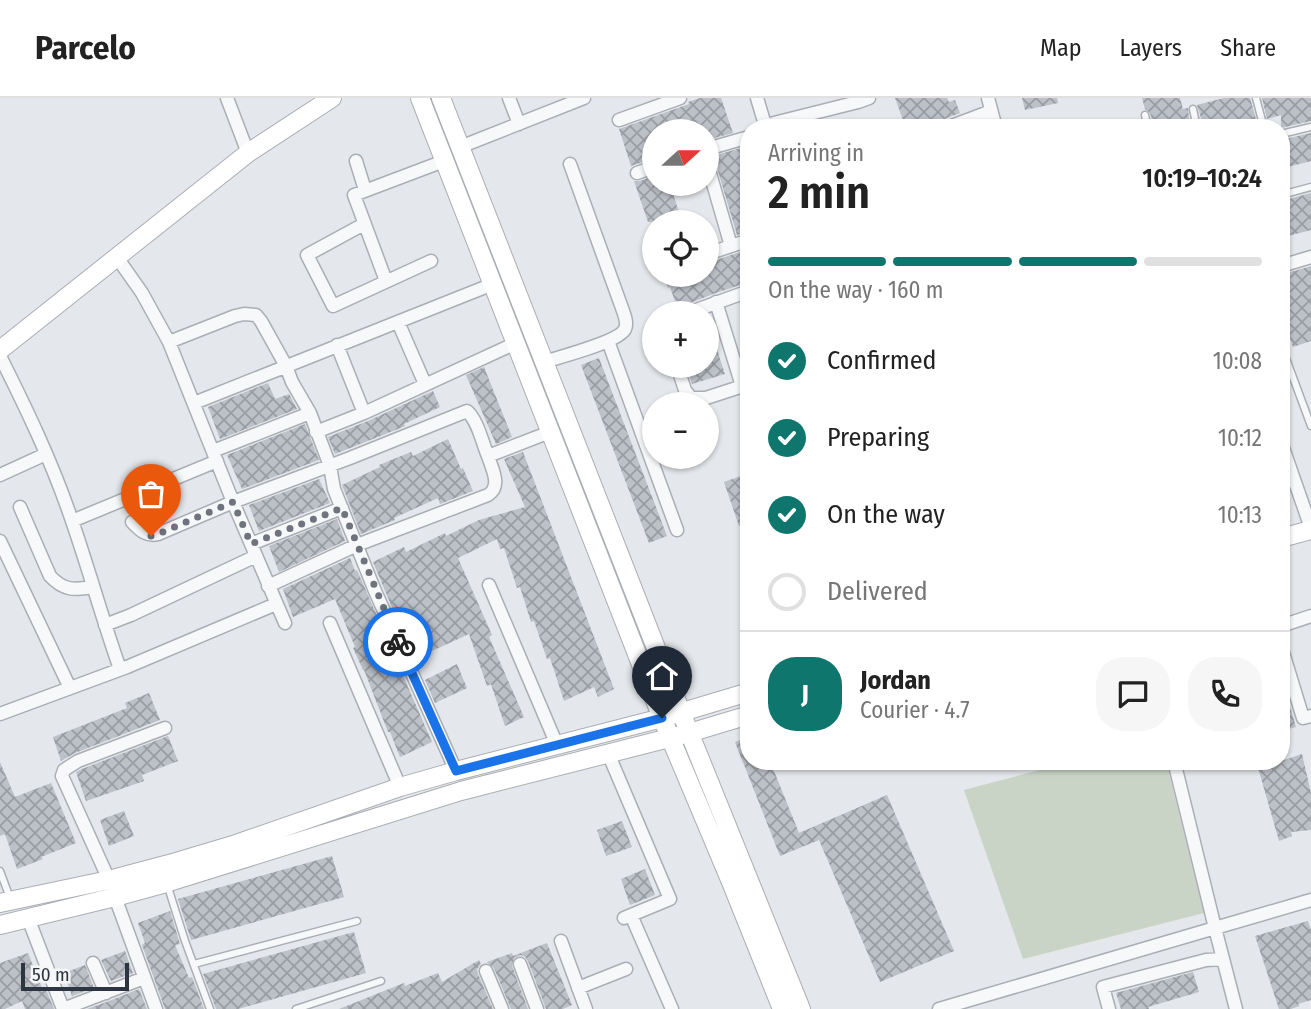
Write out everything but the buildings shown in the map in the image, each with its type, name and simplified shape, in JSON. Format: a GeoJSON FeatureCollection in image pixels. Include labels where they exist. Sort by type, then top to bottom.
{"type":"FeatureCollection","features":[{"type":"Feature","properties":{"kind":"street"},"geometry":{"type":"LineString","coordinates":[[227,98],[248,153]]}},
{"type":"Feature","properties":{"kind":"street"},"geometry":{"type":"LineString","coordinates":[[0,350],[248,153],[331,98]]}},
{"type":"Feature","properties":{"kind":"street"},"geometry":{"type":"LineString","coordinates":[[420,98],[662,718],[782,1009]]}},
{"type":"Feature","properties":{"kind":"street"},"geometry":{"type":"LineString","coordinates":[[441,98],[689,733],[801,1009]]}},
{"type":"Feature","properties":{"kind":"street"},"geometry":{"type":"LineString","coordinates":[[509,98],[519,124]]}},
{"type":"Feature","properties":{"kind":"street"},"geometry":{"type":"LineString","coordinates":[[546,98],[551,111]]}},
{"type":"Feature","properties":{"kind":"street"},"geometry":{"type":"LineString","coordinates":[[619,120],[653,103],[681,98]]}},
{"type":"Feature","properties":{"kind":"street"},"geometry":{"type":"LineString","coordinates":[[757,98],[764,119]]}},
{"type":"Feature","properties":{"kind":"street"},"geometry":{"type":"LineString","coordinates":[[795,119],[869,98]]}},
{"type":"Feature","properties":{"kind":"street"},"geometry":{"type":"LineString","coordinates":[[460,148],[581,99]]}},
{"type":"Feature","properties":{"kind":"street"},"geometry":{"type":"LineString","coordinates":[[962,119],[990,104]]}},
{"type":"Feature","properties":{"kind":"street"},"geometry":{"type":"LineString","coordinates":[[719,146],[740,140]]}},
{"type":"Feature","properties":{"kind":"street"},"geometry":{"type":"LineString","coordinates":[[356,161],[365,190]]}},
{"type":"Feature","properties":{"kind":"street"},"geometry":{"type":"LineString","coordinates":[[386,281],[354,195],[444,161]]}},
{"type":"Feature","properties":{"kind":"street"},"geometry":{"type":"LineString","coordinates":[[544,362],[608,341],[626,328],[626,320],[570,164]]}},
{"type":"Feature","properties":{"kind":"street"},"geometry":{"type":"LineString","coordinates":[[637,173],[642,171]]}},
{"type":"Feature","properties":{"kind":"street"},"geometry":{"type":"LineString","coordinates":[[717,196],[731,246]]}},
{"type":"Feature","properties":{"kind":"street"},"geometry":{"type":"LineString","coordinates":[[364,224],[307,255],[333,306],[431,261]]}},
{"type":"Feature","properties":{"kind":"street"},"geometry":{"type":"LineString","coordinates":[[719,250],[740,243]]}},
{"type":"Feature","properties":{"kind":"street"},"geometry":{"type":"LineString","coordinates":[[116,257],[142,293],[169,342],[285,624]]}},
{"type":"Feature","properties":{"kind":"street"},"geometry":{"type":"LineString","coordinates":[[1290,263],[1311,257]]}},
{"type":"Feature","properties":{"kind":"street"},"geometry":{"type":"LineString","coordinates":[[194,403],[493,284]]}},
{"type":"Feature","properties":{"kind":"street"},"geometry":{"type":"LineString","coordinates":[[719,301],[740,294]]}},
{"type":"Feature","properties":{"kind":"street"},"geometry":{"type":"LineString","coordinates":[[719,310],[740,368]]}},
{"type":"Feature","properties":{"kind":"street"},"geometry":{"type":"LineString","coordinates":[[169,342],[235,316],[256,315],[261,321],[310,413],[330,466],[334,489],[456,771]]}},
{"type":"Feature","properties":{"kind":"street"},"geometry":{"type":"LineString","coordinates":[[398,322],[425,384]]}},
{"type":"Feature","properties":{"kind":"street"},"geometry":{"type":"LineString","coordinates":[[608,341],[677,530]]}},
{"type":"Feature","properties":{"kind":"street"},"geometry":{"type":"LineString","coordinates":[[316,432],[363,414],[516,342]]}},
{"type":"Feature","properties":{"kind":"street"},"geometry":{"type":"LineString","coordinates":[[337,345],[363,414]]}},
{"type":"Feature","properties":{"kind":"street"},"geometry":{"type":"LineString","coordinates":[[0,356],[46,454],[72,521],[120,669]]}},
{"type":"Feature","properties":{"kind":"street"},"geometry":{"type":"LineString","coordinates":[[681,378],[691,398],[706,398],[740,387]]}},
{"type":"Feature","properties":{"kind":"street"},"geometry":{"type":"LineString","coordinates":[[132,522],[143,533],[151,536],[158,534],[467,411],[471,414],[488,456],[496,487],[493,492],[357,545],[268,586]]}},
{"type":"Feature","properties":{"kind":"street"},"geometry":{"type":"LineString","coordinates":[[72,521],[310,413]]}},
{"type":"Feature","properties":{"kind":"street"},"geometry":{"type":"LineString","coordinates":[[488,456],[550,432]]}},
{"type":"Feature","properties":{"kind":"street"},"geometry":{"type":"LineString","coordinates":[[0,475],[46,454]]}},
{"type":"Feature","properties":{"kind":"street"},"geometry":{"type":"LineString","coordinates":[[1290,469],[1311,529],[1290,535]]}},
{"type":"Feature","properties":{"kind":"street"},"geometry":{"type":"LineString","coordinates":[[20,507],[50,576],[65,588],[93,587]]}},
{"type":"Feature","properties":{"kind":"street"},"geometry":{"type":"LineString","coordinates":[[251,544],[342,508]]}},
{"type":"Feature","properties":{"kind":"street"},"geometry":{"type":"LineString","coordinates":[[0,541],[70,688]]}},
{"type":"Feature","properties":{"kind":"street"},"geometry":{"type":"LineString","coordinates":[[105,625],[256,556]]}},
{"type":"Feature","properties":{"kind":"street"},"geometry":{"type":"LineString","coordinates":[[489,585],[557,745]]}},
{"type":"Feature","properties":{"kind":"street"},"geometry":{"type":"LineString","coordinates":[[0,714],[120,669],[276,604]]}},
{"type":"Feature","properties":{"kind":"street"},"geometry":{"type":"LineString","coordinates":[[1290,623],[1311,616]]}},
{"type":"Feature","properties":{"kind":"street"},"geometry":{"type":"LineString","coordinates":[[330,623],[400,788]]}},
{"type":"Feature","properties":{"kind":"street"},"geometry":{"type":"LineString","coordinates":[[1290,675],[1303,718],[1311,716]]}},
{"type":"Feature","properties":{"kind":"street"},"geometry":{"type":"LineString","coordinates":[[5,901],[109,880],[236,844],[456,771],[662,718],[740,695]]}},
{"type":"Feature","properties":{"kind":"street"},"geometry":{"type":"LineString","coordinates":[[0,925],[166,883],[426,801],[740,718]]}},
{"type":"Feature","properties":{"kind":"street"},"geometry":{"type":"LineString","coordinates":[[109,880],[62,776],[64,770],[78,761],[165,728]]}},
{"type":"Feature","properties":{"kind":"street"},"geometry":{"type":"LineString","coordinates":[[608,753],[670,899],[629,920],[672,1009]]}},
{"type":"Feature","properties":{"kind":"street"},"geometry":{"type":"LineString","coordinates":[[1176,770],[1236,1009]]}},
{"type":"Feature","properties":{"kind":"street"},"geometry":{"type":"LineString","coordinates":[[115,897],[156,1009]]}},
{"type":"Feature","properties":{"kind":"street"},"geometry":{"type":"LineString","coordinates":[[939,1009],[1311,900]]}},
{"type":"Feature","properties":{"kind":"street"},"geometry":{"type":"LineString","coordinates":[[28,918],[63,1009],[144,978]]}},
{"type":"Feature","properties":{"kind":"street"},"geometry":{"type":"LineString","coordinates":[[561,941],[586,1009]]}},
{"type":"Feature","properties":{"kind":"street"},"geometry":{"type":"LineString","coordinates":[[1109,1009],[1103,987],[1206,960],[1223,959]]}},
{"type":"Feature","properties":{"kind":"street"},"geometry":{"type":"LineString","coordinates":[[93,963],[106,993]]}},
{"type":"Feature","properties":{"kind":"street"},"geometry":{"type":"LineString","coordinates":[[520,964],[537,1009]]}},
{"type":"Feature","properties":{"kind":"street"},"geometry":{"type":"LineString","coordinates":[[578,988],[626,969]]}},
{"type":"Feature","properties":{"kind":"street"},"geometry":{"type":"LineString","coordinates":[[486,971],[502,1009]]}},
{"type":"Feature","properties":{"kind":"lane"},"geometry":{"type":"LineString","coordinates":[[1256,98],[1262,119]]}},
{"type":"Feature","properties":{"kind":"lane"},"geometry":{"type":"LineString","coordinates":[[1193,108],[1195,119]]}},
{"type":"Feature","properties":{"kind":"lane"},"geometry":{"type":"LineString","coordinates":[[1144,115],[1145,119]]}},
{"type":"Feature","properties":{"kind":"lane"},"geometry":{"type":"LineString","coordinates":[[1290,132],[1311,127]]}},
{"type":"Feature","properties":{"kind":"lane"},"geometry":{"type":"LineString","coordinates":[[1290,192],[1311,187]]}},
{"type":"Feature","properties":{"kind":"lane"},"geometry":{"type":"LineString","coordinates":[[1290,369],[1311,426]]}},
{"type":"Feature","properties":{"kind":"lane"},"geometry":{"type":"LineString","coordinates":[[0,872],[5,901]]}},
{"type":"Feature","properties":{"kind":"lane"},"geometry":{"type":"LineString","coordinates":[[166,883],[210,1009]]}},
{"type":"Feature","properties":{"kind":"lane"},"geometry":{"type":"LineString","coordinates":[[194,964],[357,921]]}},
{"type":"Feature","properties":{"kind":"lane"},"geometry":{"type":"LineString","coordinates":[[296,1009],[382,981]]}},
{"type":"Feature","properties":{"kind":"green space"},"geometry":{"type":"Polygon","coordinates":[[[1039,770],[1168,770],[1204,913],[1023,959],[964,790],[1039,770]]]}},
{"type":"Feature","properties":{"kind":"way so far"},"geometry":{"type":"LineString","coordinates":[[151,536],[233,502],[251,544],[342,508],[398,642]]}},
{"type":"Feature","properties":{"kind":"route"},"geometry":{"type":"LineString","coordinates":[[398,642],[456,771],[662,718]]}}]}
